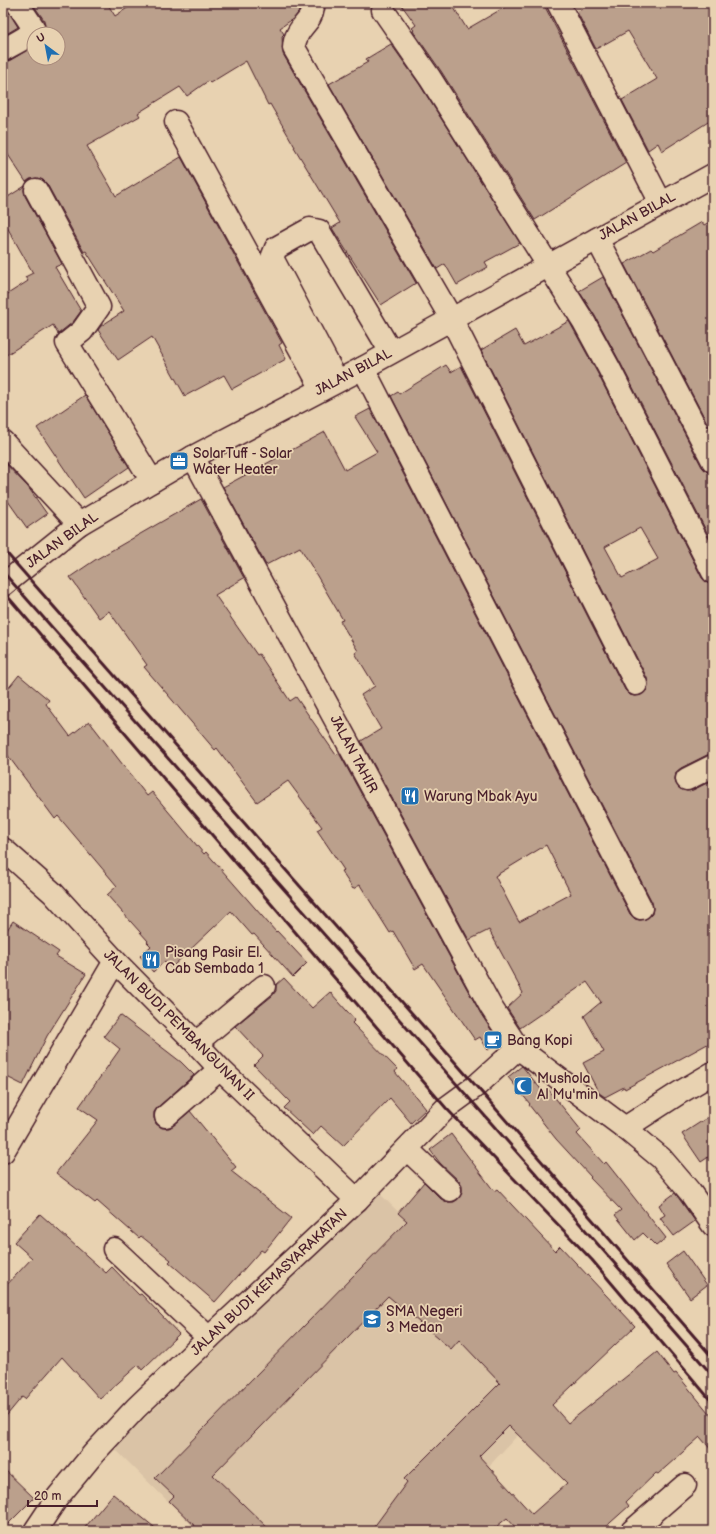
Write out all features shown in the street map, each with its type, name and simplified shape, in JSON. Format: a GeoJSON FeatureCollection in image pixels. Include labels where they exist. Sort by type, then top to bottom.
{"type":"FeatureCollection","features":[{"type":"Feature","properties":{"kind":"street"},"geometry":{"type":"LineString","coordinates":[[3,50],[32,32],[33,27],[17,3]]}},
{"type":"Feature","properties":{"kind":"street"},"geometry":{"type":"LineString","coordinates":[[309,3],[313,8],[312,12],[294,39],[294,48],[451,318],[636,684]]}},
{"type":"Feature","properties":{"kind":"street"},"geometry":{"type":"LineString","coordinates":[[558,3],[661,203]]}},
{"type":"Feature","properties":{"kind":"street"},"geometry":{"type":"LineString","coordinates":[[383,10],[430,78],[584,322],[713,572]]}},
{"type":"Feature","properties":{"kind":"street"},"geometry":{"type":"LineString","coordinates":[[176,122],[330,385]]}},
{"type":"Feature","properties":{"kind":"street","name":"JALAN BILAL"},"geometry":{"type":"LineString","coordinates":[[3,584],[79,524],[193,457],[363,368],[451,318],[713,175]]}},
{"type":"Feature","properties":{"kind":"street"},"geometry":{"type":"LineString","coordinates":[[36,190],[99,307],[82,331],[67,343],[152,481]]}},
{"type":"Feature","properties":{"kind":"street"},"geometry":{"type":"LineString","coordinates":[[330,385],[272,258],[276,248],[310,229],[319,232],[391,352]]}},
{"type":"Feature","properties":{"kind":"street"},"geometry":{"type":"LineString","coordinates":[[597,238],[713,461]]}},
{"type":"Feature","properties":{"kind":"street"},"geometry":{"type":"LineString","coordinates":[[363,368],[641,908]]}},
{"type":"Feature","properties":{"kind":"street"},"geometry":{"type":"LineString","coordinates":[[3,442],[79,524]]}},
{"type":"Feature","properties":{"kind":"street","name":"JALAN TAHIR"},"geometry":{"type":"LineString","coordinates":[[193,457],[491,1007],[518,1048],[625,1128],[661,1158],[690,1192],[713,1225]]}},
{"type":"Feature","properties":{"kind":"street"},"geometry":{"type":"LineString","coordinates":[[687,779],[713,766]]}},
{"type":"Feature","properties":{"kind":"street","name":"JALAN BUDI PEMBANGUNAN II"},"geometry":{"type":"LineString","coordinates":[[3,849],[53,893],[115,961],[220,1069],[357,1200]]}},
{"type":"Feature","properties":{"kind":"street"},"geometry":{"type":"LineString","coordinates":[[3,1152],[115,961]]}},
{"type":"Feature","properties":{"kind":"street"},"geometry":{"type":"LineString","coordinates":[[196,1043],[264,986]]}},
{"type":"Feature","properties":{"kind":"street","name":"JALAN BUDI KEMASYARAKATAN"},"geometry":{"type":"LineString","coordinates":[[35,1531],[58,1498],[94,1452],[136,1408],[357,1200],[446,1108],[476,1086],[518,1048]]}},
{"type":"Feature","properties":{"kind":"street"},"geometry":{"type":"LineString","coordinates":[[166,1116],[220,1069]]}},
{"type":"Feature","properties":{"kind":"street"},"geometry":{"type":"LineString","coordinates":[[625,1128],[679,1092],[713,1073]]}},
{"type":"Feature","properties":{"kind":"street"},"geometry":{"type":"LineString","coordinates":[[407,1149],[450,1190]]}},
{"type":"Feature","properties":{"kind":"street"},"geometry":{"type":"LineString","coordinates":[[114,1249],[209,1338]]}},
{"type":"Feature","properties":{"kind":"street"},"geometry":{"type":"LineString","coordinates":[[632,1531],[685,1485]]}},
{"type":"Feature","properties":{"kind":"shaded area","name":"SMA Negeri 3 Medan"},"geometry":{"type":"Polygon","coordinates":[[[378,1192],[435,1248],[566,1383],[429,1531],[198,1531],[114,1448],[378,1192]]]}},
{"type":"Feature","properties":{"kind":"building"},"geometry":{"type":"Polygon","coordinates":[[[32,3],[107,3],[115,16],[135,3],[297,3],[299,12],[294,18],[280,28],[284,34],[282,36],[283,54],[416,283],[381,305],[332,228],[340,223],[270,104],[268,105],[246,61],[210,83],[208,81],[187,96],[180,87],[138,113],[140,116],[87,146],[116,196],[181,157],[282,343],[279,345],[286,359],[232,389],[224,375],[185,396],[152,337],[118,360],[98,330],[101,326],[124,311],[86,251],[84,252],[47,184],[43,180],[37,178],[30,179],[26,182],[3,147],[3,62],[9,61],[26,51],[26,66],[66,66],[66,26],[45,26],[44,20],[32,3]]]}},
{"type":"Feature","properties":{"kind":"building"},"geometry":{"type":"Polygon","coordinates":[[[400,3],[451,3],[467,29],[512,3],[543,3],[626,163],[535,220],[441,71],[413,31],[414,30],[412,28],[416,25],[400,3]]]}},
{"type":"Feature","properties":{"kind":"building"},"geometry":{"type":"Polygon","coordinates":[[[592,3],[713,3],[713,119],[662,151],[658,143],[648,150],[622,100],[657,79],[628,31],[596,49],[577,12],[592,3]]]}},
{"type":"Feature","properties":{"kind":"building"},"geometry":{"type":"Polygon","coordinates":[[[6,7],[18,27],[3,36],[3,9],[6,7]]]}},
{"type":"Feature","properties":{"kind":"building"},"geometry":{"type":"Polygon","coordinates":[[[391,44],[420,85],[520,243],[485,262],[488,267],[457,285],[445,264],[437,269],[329,84],[368,62],[366,59],[391,44]]]}},
{"type":"Feature","properties":{"kind":"building"},"geometry":{"type":"Polygon","coordinates":[[[25,186],[25,196],[62,264],[55,267],[81,311],[73,322],[58,334],[53,325],[3,357],[3,297],[28,281],[25,277],[33,273],[3,220],[3,200],[25,186]]]}},
{"type":"Feature","properties":{"kind":"building"},"geometry":{"type":"Polygon","coordinates":[[[713,220],[713,434],[624,264],[651,249],[653,251],[702,222],[704,225],[713,220]]]}},
{"type":"Feature","properties":{"kind":"building"},"geometry":{"type":"Polygon","coordinates":[[[603,277],[702,467],[707,472],[713,473],[713,544],[620,362],[595,316],[579,291],[603,277]]]}},
{"type":"Feature","properties":{"kind":"building"},"geometry":{"type":"Polygon","coordinates":[[[569,321],[598,374],[702,578],[707,583],[713,584],[713,754],[707,755],[681,768],[676,772],[675,779],[676,784],[680,789],[687,791],[693,790],[713,780],[713,1041],[625,1089],[624,1087],[605,1097],[599,1093],[583,1063],[604,1052],[584,1016],[601,1002],[587,982],[520,1028],[507,1008],[523,993],[489,930],[469,940],[361,741],[381,729],[361,695],[375,686],[355,653],[358,651],[340,621],[343,620],[300,547],[266,565],[223,487],[325,432],[345,470],[377,452],[355,417],[370,409],[630,914],[635,919],[646,919],[652,914],[652,902],[391,396],[398,392],[399,394],[446,365],[451,372],[461,366],[625,690],[630,695],[641,695],[647,690],[647,678],[481,350],[515,330],[524,346],[569,321]],[[640,528],[605,547],[622,578],[658,559],[640,528]],[[546,845],[495,876],[519,922],[571,894],[546,845]]]}},
{"type":"Feature","properties":{"kind":"building"},"geometry":{"type":"Polygon","coordinates":[[[85,395],[129,467],[84,498],[37,428],[85,395]]]}},
{"type":"Feature","properties":{"kind":"building"},"geometry":{"type":"Polygon","coordinates":[[[3,461],[28,487],[47,514],[27,528],[3,494],[3,461]]]}},
{"type":"Feature","properties":{"kind":"building"},"geometry":{"type":"Polygon","coordinates":[[[201,499],[244,578],[215,595],[257,655],[259,654],[290,701],[296,697],[336,755],[339,753],[466,987],[499,1042],[488,1050],[480,1037],[475,1040],[423,964],[415,969],[393,931],[390,933],[360,885],[353,889],[341,871],[344,870],[317,830],[322,827],[288,781],[257,802],[217,748],[215,750],[144,667],[147,665],[109,611],[99,618],[70,577],[95,560],[201,499]]]}},
{"type":"Feature","properties":{"kind":"building"},"geometry":{"type":"Polygon","coordinates":[[[19,675],[49,700],[46,704],[70,736],[89,721],[147,796],[152,792],[204,854],[206,852],[276,932],[277,931],[307,963],[293,977],[231,911],[171,968],[165,961],[153,972],[140,956],[151,946],[107,895],[117,886],[58,816],[55,819],[3,749],[3,695],[19,675]]]}},
{"type":"Feature","properties":{"kind":"building"},"geometry":{"type":"Polygon","coordinates":[[[13,921],[59,952],[56,956],[86,974],[47,1036],[23,1085],[3,1075],[3,936],[13,921]]]}},
{"type":"Feature","properties":{"kind":"building"},"geometry":{"type":"Polygon","coordinates":[[[284,978],[312,1008],[330,992],[355,1020],[352,1023],[397,1069],[395,1072],[426,1109],[411,1123],[390,1098],[343,1146],[321,1126],[313,1135],[284,1108],[290,1102],[254,1065],[263,1056],[235,1026],[272,996],[276,991],[276,985],[284,978]]]}},
{"type":"Feature","properties":{"kind":"building"},"geometry":{"type":"Polygon","coordinates":[[[120,1015],[181,1062],[194,1075],[154,1112],[156,1124],[162,1128],[169,1128],[190,1111],[236,1167],[231,1171],[291,1218],[264,1252],[261,1250],[215,1302],[169,1262],[171,1260],[141,1236],[139,1238],[97,1201],[95,1203],[56,1173],[98,1120],[79,1107],[120,1049],[104,1036],[120,1015]]]}},
{"type":"Feature","properties":{"kind":"building"},"geometry":{"type":"Polygon","coordinates":[[[522,1066],[544,1093],[548,1089],[581,1130],[577,1134],[604,1164],[606,1162],[666,1238],[656,1246],[643,1233],[635,1240],[615,1215],[621,1210],[590,1178],[591,1177],[556,1139],[508,1077],[522,1066]]]}},
{"type":"Feature","properties":{"kind":"building"},"geometry":{"type":"Polygon","coordinates":[[[713,1114],[713,1154],[701,1162],[682,1134],[713,1114]]]}},
{"type":"Feature","properties":{"kind":"building"},"geometry":{"type":"Polygon","coordinates":[[[451,1134],[494,1191],[497,1189],[555,1251],[560,1246],[635,1326],[552,1405],[568,1423],[657,1352],[674,1374],[676,1373],[713,1418],[713,1452],[700,1437],[658,1474],[656,1473],[626,1502],[629,1506],[601,1531],[512,1531],[516,1528],[507,1518],[491,1531],[371,1531],[407,1482],[404,1479],[500,1383],[459,1340],[451,1349],[388,1296],[213,1475],[271,1531],[200,1531],[169,1501],[174,1496],[155,1478],[407,1221],[398,1213],[424,1182],[441,1199],[447,1202],[454,1202],[459,1198],[462,1193],[462,1186],[459,1181],[440,1163],[430,1150],[451,1134]],[[509,1426],[479,1456],[532,1514],[567,1483],[509,1426]]]}},
{"type":"Feature","properties":{"kind":"building"},"geometry":{"type":"Polygon","coordinates":[[[675,1193],[695,1221],[674,1236],[660,1218],[665,1215],[659,1205],[675,1193]]]}},
{"type":"Feature","properties":{"kind":"building"},"geometry":{"type":"Polygon","coordinates":[[[40,1214],[106,1273],[112,1267],[139,1295],[141,1294],[179,1334],[142,1370],[138,1365],[100,1399],[62,1357],[25,1399],[22,1397],[3,1420],[3,1289],[32,1258],[14,1242],[40,1214]]]}},
{"type":"Feature","properties":{"kind":"building"},"geometry":{"type":"Polygon","coordinates":[[[683,1251],[707,1285],[690,1298],[666,1264],[683,1251]]]}},
{"type":"Feature","properties":{"kind":"building"},"geometry":{"type":"Polygon","coordinates":[[[3,1468],[34,1498],[3,1529],[3,1468]]]}},
{"type":"Feature","properties":{"kind":"building"},"geometry":{"type":"Polygon","coordinates":[[[113,1494],[159,1531],[82,1531],[113,1494]]]}},
{"type":"Feature","properties":{"kind":"railway"},"geometry":{"type":"LineString","coordinates":[[3,549],[476,1086],[713,1358]]}},
{"type":"Feature","properties":{"kind":"railway"},"geometry":{"type":"LineString","coordinates":[[3,572],[553,1193],[713,1376]]}},
{"type":"Feature","properties":{"kind":"railway"},"geometry":{"type":"LineString","coordinates":[[3,591],[446,1108],[592,1260],[713,1403]]}},
{"type":"Feature","properties":{"kind":"place","name":"SolarTuff - Solar Water Heater"},"geometry":{"type":"Point","coordinates":[179,461]}},
{"type":"Feature","properties":{"kind":"place","name":"Warung Mbak Ayu"},"geometry":{"type":"Point","coordinates":[410,796]}},
{"type":"Feature","properties":{"kind":"place","name":"Pisang Pasir El. Cab Sembada 1"},"geometry":{"type":"Point","coordinates":[151,960]}},
{"type":"Feature","properties":{"kind":"place","name":"Bang Kopi"},"geometry":{"type":"Point","coordinates":[493,1040]}},
{"type":"Feature","properties":{"kind":"place","name":"Mushola Al Mu'min"},"geometry":{"type":"Point","coordinates":[523,1086]}},
{"type":"Feature","properties":{"kind":"place","name":"SMA Negeri 3 Medan"},"geometry":{"type":"Point","coordinates":[372,1319]}}]}
